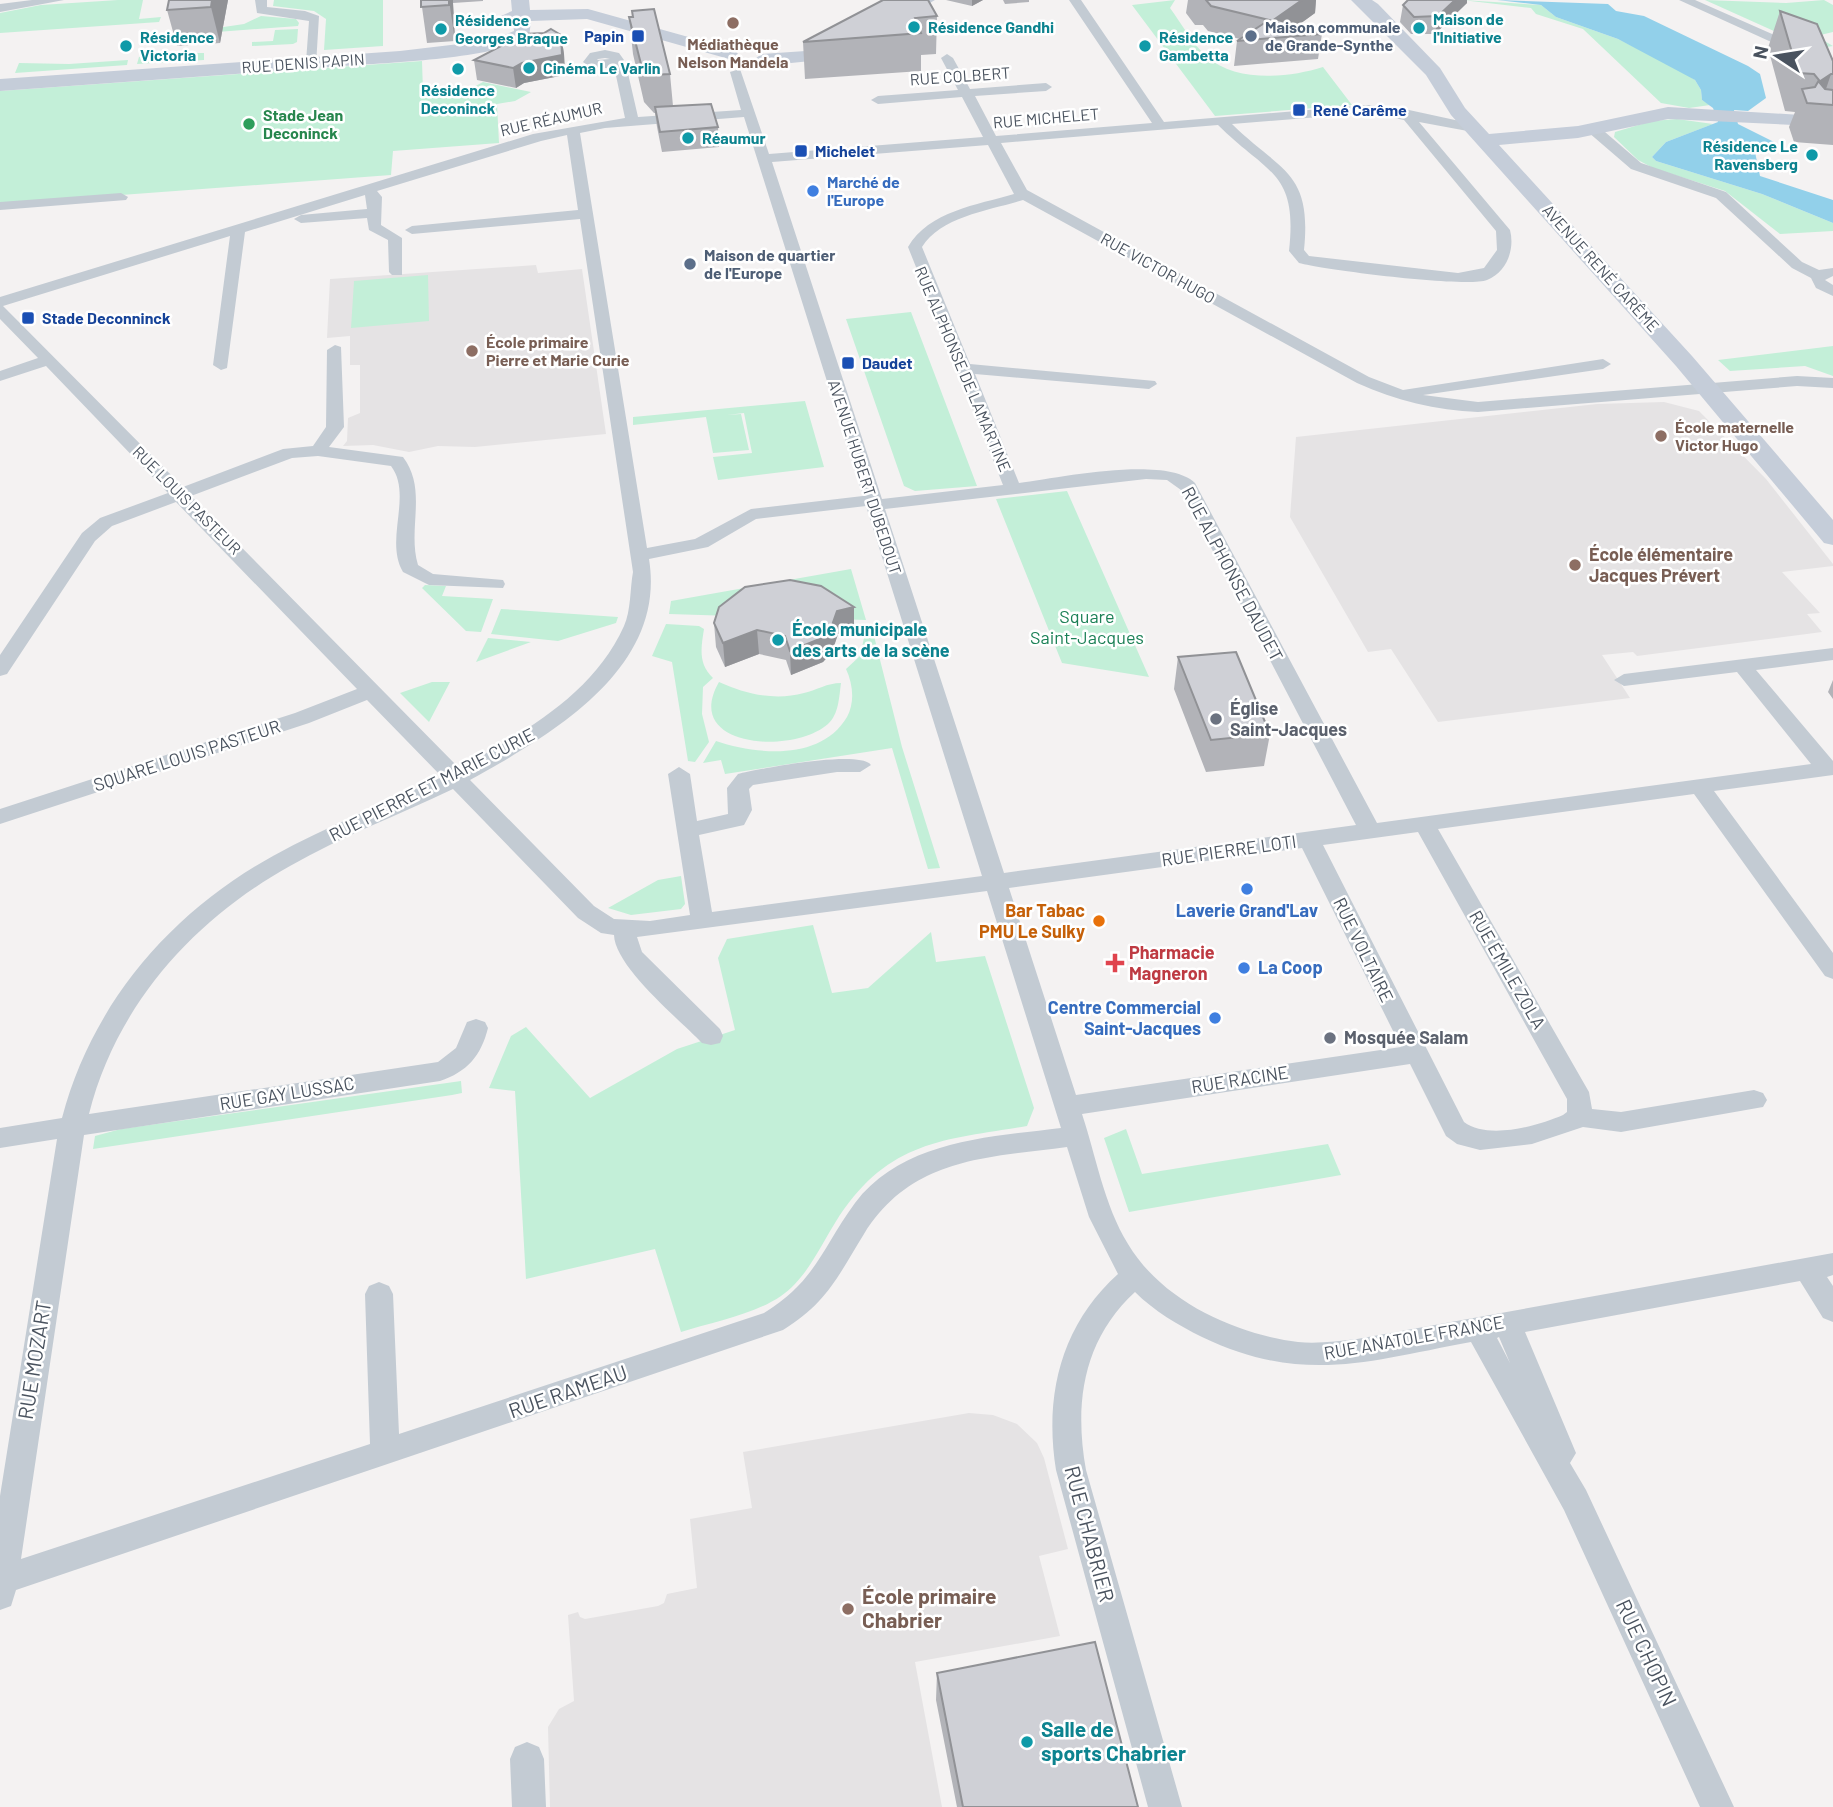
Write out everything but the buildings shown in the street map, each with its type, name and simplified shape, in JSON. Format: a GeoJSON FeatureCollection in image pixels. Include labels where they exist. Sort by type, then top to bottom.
{"type":"FeatureCollection","features":[{"type":"Feature","properties":{"kind":"street"},"geometry":{"type":"LineString","coordinates":[[0,9],[58,0]]}},
{"type":"Feature","properties":{"kind":"street"},"geometry":{"type":"LineString","coordinates":[[261,0],[261,10],[314,18],[312,60]]}},
{"type":"Feature","properties":{"kind":"street"},"geometry":{"type":"LineString","coordinates":[[515,8],[588,15],[729,54],[751,54],[762,61],[828,54],[926,0]]}},
{"type":"Feature","properties":{"kind":"street"},"geometry":{"type":"LineString","coordinates":[[1074,0],[1161,127]]}},
{"type":"Feature","properties":{"kind":"street"},"geometry":{"type":"LineString","coordinates":[[1685,0],[1820,60],[1833,95]]}},
{"type":"Feature","properties":{"kind":"street","name":"AVENUE RENÉ CARÊME"},"geometry":{"type":"LineString","coordinates":[[1368,1],[1438,78],[1451,102],[1704,384],[1833,537]]}},
{"type":"Feature","properties":{"kind":"street","name":"RUE DENIS PAPIN"},"geometry":{"type":"LineString","coordinates":[[0,83],[438,51],[503,43],[519,37],[523,31],[515,8]]}},
{"type":"Feature","properties":{"kind":"street"},"geometry":{"type":"LineString","coordinates":[[729,54],[716,59],[715,65],[736,72],[757,68],[762,61]]}},
{"type":"Feature","properties":{"kind":"street","name":"RUE VICTOR HUGO"},"geometry":{"type":"LineString","coordinates":[[947,58],[1016,187],[1025,195],[1363,380],[1396,394],[1442,404],[1479,407],[1704,384]]}},
{"type":"Feature","properties":{"kind":"street"},"geometry":{"type":"LineString","coordinates":[[613,64],[621,69],[632,121]]}},
{"type":"Feature","properties":{"kind":"street","name":"AVENUE HUBERT DUBEDOUT"},"geometry":{"type":"LineString","coordinates":[[736,72],[996,882]]}},
{"type":"Feature","properties":{"kind":"street","name":"RUE COLBERT"},"geometry":{"type":"LineString","coordinates":[[877,100],[1046,87]]}},
{"type":"Feature","properties":{"kind":"street","name":"RUE RÉAUMUR"},"geometry":{"type":"LineString","coordinates":[[0,302],[573,128],[748,113]]}},
{"type":"Feature","properties":{"kind":"street","name":"RUE MICHELET"},"geometry":{"type":"LineString","coordinates":[[763,159],[1331,113],[1409,116],[1479,134]]}},
{"type":"Feature","properties":{"kind":"street"},"geometry":{"type":"LineString","coordinates":[[1479,134],[1570,133],[1668,113],[1795,121]]}},
{"type":"Feature","properties":{"kind":"street"},"geometry":{"type":"LineString","coordinates":[[1222,122],[1275,168],[1293,192],[1300,217],[1296,251],[1308,262],[1479,277],[1491,270],[1506,248],[1503,230],[1409,116]]}},
{"type":"Feature","properties":{"kind":"street","name":"RUE PIERRE ET MARIE CURIE"},"geometry":{"type":"LineString","coordinates":[[75,1127],[89,1072],[113,1020],[147,972],[191,926],[228,896],[281,861],[456,778],[540,732],[590,691],[610,669],[631,635],[643,587],[640,555],[573,128]]}},
{"type":"Feature","properties":{"kind":"street"},"geometry":{"type":"LineString","coordinates":[[1593,129],[1636,166],[1721,195],[1797,265],[1826,274],[1819,284],[1833,291]]}},
{"type":"Feature","properties":{"kind":"street"},"geometry":{"type":"LineString","coordinates":[[368,189],[375,197],[374,227],[395,238],[397,272]]}},
{"type":"Feature","properties":{"kind":"street","name":"RUE ALPHONSE DE LAMARTINE"},"geometry":{"type":"LineString","coordinates":[[1013,489],[916,255],[915,243],[922,234],[946,221],[1025,195]]}},
{"type":"Feature","properties":{"kind":"street"},"geometry":{"type":"LineString","coordinates":[[0,206],[121,197]]}},
{"type":"Feature","properties":{"kind":"street","name":"RUE RÉAUMUR"},"geometry":{"type":"LineString","coordinates":[[281,215],[300,219],[374,213]]}},
{"type":"Feature","properties":{"kind":"street"},"geometry":{"type":"LineString","coordinates":[[412,230],[585,214]]}},
{"type":"Feature","properties":{"kind":"street"},"geometry":{"type":"LineString","coordinates":[[221,365],[238,229]]}},
{"type":"Feature","properties":{"kind":"street","name":"RUE LOUIS PASTEUR"},"geometry":{"type":"LineString","coordinates":[[0,310],[594,919],[625,930]]}},
{"type":"Feature","properties":{"kind":"street"},"geometry":{"type":"LineString","coordinates":[[318,452],[335,427],[335,350]]}},
{"type":"Feature","properties":{"kind":"street"},"geometry":{"type":"LineString","coordinates":[[0,376],[48,360]]}},
{"type":"Feature","properties":{"kind":"street"},"geometry":{"type":"LineString","coordinates":[[1396,394],[1603,363]]}},
{"type":"Feature","properties":{"kind":"street"},"geometry":{"type":"LineString","coordinates":[[963,368],[1149,384]]}},
{"type":"Feature","properties":{"kind":"street"},"geometry":{"type":"LineString","coordinates":[[1559,370],[1588,396]]}},
{"type":"Feature","properties":{"kind":"street"},"geometry":{"type":"LineString","coordinates":[[1704,384],[1833,382]]}},
{"type":"Feature","properties":{"kind":"street","name":"RUE VICTOR HUGO"},"geometry":{"type":"LineString","coordinates":[[1570,399],[1704,384]]}},
{"type":"Feature","properties":{"kind":"street"},"geometry":{"type":"LineString","coordinates":[[0,670],[94,530],[114,518],[282,454],[318,452],[397,461],[406,476],[406,555],[410,568],[429,579],[496,584]]}},
{"type":"Feature","properties":{"kind":"street","name":"RUE ALPHONSE DAUDET"},"geometry":{"type":"LineString","coordinates":[[640,555],[701,543],[751,514],[1146,474],[1181,479],[1189,487],[1370,831]]}},
{"type":"Feature","properties":{"kind":"street"},"geometry":{"type":"LineString","coordinates":[[1623,680],[1833,654]]}},
{"type":"Feature","properties":{"kind":"street"},"geometry":{"type":"LineString","coordinates":[[1742,665],[1830,768]]}},
{"type":"Feature","properties":{"kind":"street","name":"SQUARE LOUIS PASTEUR"},"geometry":{"type":"LineString","coordinates":[[0,817],[308,716],[373,690]]}},
{"type":"Feature","properties":{"kind":"street"},"geometry":{"type":"LineString","coordinates":[[688,830],[736,820],[741,810],[738,788],[746,779],[838,765],[860,765]]}},
{"type":"Feature","properties":{"kind":"street","name":"RUE PIERRE LOTI"},"geometry":{"type":"LineString","coordinates":[[625,930],[702,922],[1830,768]]}},
{"type":"Feature","properties":{"kind":"street"},"geometry":{"type":"LineString","coordinates":[[679,774],[702,922]]}},
{"type":"Feature","properties":{"kind":"street"},"geometry":{"type":"LineString","coordinates":[[1699,786],[1833,970]]}},
{"type":"Feature","properties":{"kind":"street","name":"RUE ÉMILE ZOLA"},"geometry":{"type":"LineString","coordinates":[[1424,824],[1580,1099],[1579,1117]]}},
{"type":"Feature","properties":{"kind":"street","name":"RUE VOLTAIRE"},"geometry":{"type":"LineString","coordinates":[[1309,840],[1450,1124],[1468,1137],[1491,1139],[1560,1128],[1579,1117]]}},
{"type":"Feature","properties":{"kind":"street","name":"RUE ANATOLE FRANCE"},"geometry":{"type":"LineString","coordinates":[[996,882],[1113,1243],[1134,1276],[1196,1320],[1247,1342],[1296,1354],[1357,1351],[1820,1266]]}},
{"type":"Feature","properties":{"kind":"street"},"geometry":{"type":"LineString","coordinates":[[625,930],[626,947],[634,958],[711,1036]]}},
{"type":"Feature","properties":{"kind":"street","name":"RUE GAY LUSSAC"},"geometry":{"type":"LineString","coordinates":[[0,1138],[440,1071],[462,1060],[476,1028]]}},
{"type":"Feature","properties":{"kind":"street","name":"RUE RACINE"},"geometry":{"type":"LineString","coordinates":[[1067,1106],[1414,1054]]}},
{"type":"Feature","properties":{"kind":"street"},"geometry":{"type":"LineString","coordinates":[[1579,1117],[1620,1122],[1754,1100]]}},
{"type":"Feature","properties":{"kind":"street","name":"RUE MOZART"},"geometry":{"type":"LineString","coordinates":[[1,1585],[59,1206],[75,1127]]}},
{"type":"Feature","properties":{"kind":"street","name":"RUE RAMEAU"},"geometry":{"type":"LineString","coordinates":[[1,1585],[773,1322],[795,1309],[815,1292],[866,1210],[883,1189],[902,1174],[948,1156],[1077,1136]]}},
{"type":"Feature","properties":{"kind":"street"},"geometry":{"type":"LineString","coordinates":[[1820,1266],[1833,1310]]}},
{"type":"Feature","properties":{"kind":"street","name":"RUE CHABRIER"},"geometry":{"type":"LineString","coordinates":[[1134,1276],[1101,1307],[1085,1335],[1070,1376],[1064,1424],[1071,1470],[1165,1807]]}},
{"type":"Feature","properties":{"kind":"street"},"geometry":{"type":"LineString","coordinates":[[379,1294],[385,1454]]}},
{"type":"Feature","properties":{"kind":"street","name":"RUE CHOPIN"},"geometry":{"type":"LineString","coordinates":[[1507,1322],[1559,1446],[1574,1500]]}},
{"type":"Feature","properties":{"kind":"street","name":"RUE CHOPIN"},"geometry":{"type":"LineString","coordinates":[[1478,1328],[1500,1377],[1548,1451],[1574,1500],[1717,1807]]}},
{"type":"Feature","properties":{"kind":"street"},"geometry":{"type":"LineString","coordinates":[[527,1759],[529,1807]]}},
{"type":"Feature","properties":{"kind":"shaded area","name":"École primaire Pierre et Marie Curie"},"geometry":{"type":"Polygon","coordinates":[[[536,265],[538,273],[582,269],[606,434],[475,447],[438,446],[409,452],[373,445],[343,446],[347,441],[348,418],[360,413],[360,365],[350,365],[350,336],[327,338],[330,279],[536,265]]]}},
{"type":"Feature","properties":{"kind":"shaded area","name":"École élémentaire Jacques Prévert"},"geometry":{"type":"Polygon","coordinates":[[[1664,402],[1699,411],[1766,479],[1833,564],[1782,572],[1820,613],[1807,614],[1822,632],[1637,656],[1633,652],[1602,655],[1630,698],[1438,722],[1391,649],[1368,652],[1290,517],[1296,437],[1597,404],[1664,402]]]}},
{"type":"Feature","properties":{"kind":"shaded area","name":"École primaire Chabrier"},"geometry":{"type":"Polygon","coordinates":[[[969,1413],[993,1415],[1017,1424],[1037,1443],[1044,1458],[1068,1549],[1039,1556],[1060,1636],[915,1662],[942,1807],[550,1807],[548,1727],[559,1709],[574,1701],[568,1615],[578,1612],[580,1617],[585,1619],[658,1606],[664,1603],[667,1594],[697,1588],[690,1519],[752,1508],[743,1452],[969,1413]]]}},
{"type":"Feature","properties":{"kind":"green space"},"geometry":{"type":"Polygon","coordinates":[[[143,0],[139,19],[161,17],[159,22],[0,33],[0,13],[41,5],[143,0]]]}},
{"type":"Feature","properties":{"kind":"green space"},"geometry":{"type":"Polygon","coordinates":[[[274,0],[383,0],[383,46],[324,50],[326,19],[314,11],[273,6],[274,0]]]}},
{"type":"Feature","properties":{"kind":"green space"},"geometry":{"type":"Polygon","coordinates":[[[1175,0],[1170,8],[1196,45],[1218,65],[1232,71],[1263,76],[1294,74],[1323,67],[1352,105],[1215,116],[1132,5],[1175,0]]]}},
{"type":"Feature","properties":{"kind":"green space"},"geometry":{"type":"Polygon","coordinates":[[[1462,0],[1541,5],[1556,17],[1618,39],[1681,70],[1695,80],[1701,90],[1702,100],[1710,105],[1689,108],[1661,103],[1583,29],[1536,14],[1531,8],[1462,0]]]}},
{"type":"Feature","properties":{"kind":"green space"},"geometry":{"type":"Polygon","coordinates":[[[1705,0],[1786,3],[1824,0],[1833,5],[1833,32],[1816,36],[1833,46],[1814,49],[1705,0]]]}},
{"type":"Feature","properties":{"kind":"green space"},"geometry":{"type":"Polygon","coordinates":[[[261,16],[296,19],[299,23],[298,26],[217,32],[217,28],[244,24],[261,16]]]}},
{"type":"Feature","properties":{"kind":"green space"},"geometry":{"type":"Polygon","coordinates":[[[298,29],[297,42],[293,44],[252,46],[252,42],[273,41],[275,30],[298,29]]]}},
{"type":"Feature","properties":{"kind":"green space"},"geometry":{"type":"Polygon","coordinates":[[[160,53],[204,53],[204,60],[137,64],[139,57],[160,53]]]}},
{"type":"Feature","properties":{"kind":"green space"},"geometry":{"type":"Polygon","coordinates":[[[128,60],[127,65],[15,73],[19,63],[69,64],[128,60]]]}},
{"type":"Feature","properties":{"kind":"green space","name":"Stade Jean Deconinck"},"geometry":{"type":"Polygon","coordinates":[[[422,61],[423,92],[468,90],[483,82],[531,92],[515,101],[497,104],[499,143],[393,151],[391,175],[0,204],[0,91],[422,61]]]}},
{"type":"Feature","properties":{"kind":"green space"},"geometry":{"type":"Polygon","coordinates":[[[1677,119],[1713,124],[1666,142],[1652,157],[1656,161],[1762,194],[1833,223],[1833,231],[1780,234],[1725,191],[1653,168],[1638,160],[1614,137],[1615,132],[1652,121],[1677,119]]]}},
{"type":"Feature","properties":{"kind":"green space"},"geometry":{"type":"Polygon","coordinates":[[[428,275],[429,321],[351,328],[354,281],[428,275]]]}},
{"type":"Feature","properties":{"kind":"green space"},"geometry":{"type":"Polygon","coordinates":[[[911,312],[977,486],[915,491],[904,486],[846,319],[911,312]]]}},
{"type":"Feature","properties":{"kind":"green space"},"geometry":{"type":"Polygon","coordinates":[[[1833,346],[1833,376],[1805,366],[1730,371],[1718,360],[1833,346]]]}},
{"type":"Feature","properties":{"kind":"green space"},"geometry":{"type":"Polygon","coordinates":[[[805,401],[824,467],[718,480],[713,457],[752,453],[744,413],[727,415],[741,414],[749,450],[713,453],[706,417],[633,425],[633,417],[805,401]]]}},
{"type":"Feature","properties":{"kind":"green space","name":"Square Saint-Jacques"},"geometry":{"type":"Polygon","coordinates":[[[1067,491],[1149,677],[1062,663],[996,499],[1067,491]]]}},
{"type":"Feature","properties":{"kind":"green space"},"geometry":{"type":"Polygon","coordinates":[[[851,569],[866,620],[669,614],[671,601],[851,569]]]}},
{"type":"Feature","properties":{"kind":"green space"},"geometry":{"type":"Polygon","coordinates":[[[425,585],[446,586],[442,596],[493,599],[481,632],[466,631],[422,588],[425,585]]]}},
{"type":"Feature","properties":{"kind":"green space"},"geometry":{"type":"Polygon","coordinates":[[[501,609],[618,617],[616,623],[558,641],[491,634],[501,609]]]}},
{"type":"Feature","properties":{"kind":"green space"},"geometry":{"type":"Polygon","coordinates":[[[666,624],[699,626],[704,629],[703,661],[713,678],[703,687],[702,714],[709,742],[695,762],[688,761],[672,662],[652,656],[666,624]]]}},
{"type":"Feature","properties":{"kind":"green space"},"geometry":{"type":"Polygon","coordinates":[[[874,636],[902,747],[940,868],[928,869],[892,748],[725,774],[721,760],[703,763],[716,741],[751,749],[788,751],[805,748],[836,731],[847,717],[852,699],[852,687],[846,669],[860,656],[864,638],[874,636]]]}},
{"type":"Feature","properties":{"kind":"green space"},"geometry":{"type":"Polygon","coordinates":[[[488,638],[531,642],[476,662],[488,638]]]}},
{"type":"Feature","properties":{"kind":"green space"},"geometry":{"type":"Polygon","coordinates":[[[432,682],[450,682],[429,722],[400,693],[432,682]]]}},
{"type":"Feature","properties":{"kind":"green space"},"geometry":{"type":"Polygon","coordinates":[[[719,682],[750,693],[771,696],[804,693],[841,683],[836,710],[828,724],[812,734],[791,740],[768,742],[746,739],[728,732],[715,721],[711,704],[719,682]]]}},
{"type":"Feature","properties":{"kind":"green space"},"geometry":{"type":"Polygon","coordinates":[[[681,876],[685,904],[681,909],[631,915],[608,908],[658,880],[681,876]]]}},
{"type":"Feature","properties":{"kind":"green space"},"geometry":{"type":"Polygon","coordinates":[[[813,925],[832,993],[868,988],[931,932],[936,962],[985,956],[1034,1108],[1027,1126],[942,1141],[895,1160],[874,1175],[854,1196],[805,1272],[790,1289],[770,1303],[733,1317],[681,1332],[655,1249],[526,1279],[515,1091],[489,1088],[511,1036],[526,1027],[590,1098],[677,1049],[735,1030],[718,958],[727,939],[813,925]]]}},
{"type":"Feature","properties":{"kind":"green space"},"geometry":{"type":"Polygon","coordinates":[[[461,1081],[462,1093],[452,1095],[93,1149],[95,1136],[121,1129],[461,1081]]]}},
{"type":"Feature","properties":{"kind":"green space"},"geometry":{"type":"Polygon","coordinates":[[[1126,1129],[1142,1174],[1328,1144],[1341,1175],[1129,1212],[1104,1138],[1126,1129]]]}},
{"type":"Feature","properties":{"kind":"water"},"geometry":{"type":"Polygon","coordinates":[[[1497,0],[1608,4],[1616,11],[1644,16],[1748,66],[1760,74],[1766,98],[1748,111],[1734,110],[1738,124],[1776,143],[1755,152],[1760,176],[1833,200],[1833,223],[1762,194],[1656,161],[1652,157],[1666,142],[1718,122],[1713,108],[1702,100],[1701,90],[1695,80],[1618,39],[1556,17],[1541,5],[1497,0]]]}},
{"type":"Feature","properties":{"kind":"place","name":"Médiathèque Nelson Mandela"},"geometry":{"type":"Point","coordinates":[733,23]}},
{"type":"Feature","properties":{"kind":"place","name":"Résidence Gandhi"},"geometry":{"type":"Point","coordinates":[914,27]}},
{"type":"Feature","properties":{"kind":"place","name":"Maison de l'Initiative"},"geometry":{"type":"Point","coordinates":[1419,28]}},
{"type":"Feature","properties":{"kind":"place","name":"Résidence Georges Braque"},"geometry":{"type":"Point","coordinates":[441,29]}},
{"type":"Feature","properties":{"kind":"place","name":"Papin"},"geometry":{"type":"Point","coordinates":[638,36]}},
{"type":"Feature","properties":{"kind":"place","name":"Maison communale de Grande-Synthe"},"geometry":{"type":"Point","coordinates":[1251,36]}},
{"type":"Feature","properties":{"kind":"place","name":"Résidence Victoria"},"geometry":{"type":"Point","coordinates":[126,46]}},
{"type":"Feature","properties":{"kind":"place","name":"Résidence Gambetta"},"geometry":{"type":"Point","coordinates":[1145,46]}},
{"type":"Feature","properties":{"kind":"place","name":"Cinéma Le Varlin"},"geometry":{"type":"Point","coordinates":[529,68]}},
{"type":"Feature","properties":{"kind":"place","name":"Résidence Deconinck"},"geometry":{"type":"Point","coordinates":[458,69]}},
{"type":"Feature","properties":{"kind":"place","name":"René Carême"},"geometry":{"type":"Point","coordinates":[1299,110]}},
{"type":"Feature","properties":{"kind":"place","name":"Stade Jean Deconinck"},"geometry":{"type":"Point","coordinates":[249,124]}},
{"type":"Feature","properties":{"kind":"place","name":"Réaumur"},"geometry":{"type":"Point","coordinates":[688,138]}},
{"type":"Feature","properties":{"kind":"place","name":"Michelet"},"geometry":{"type":"Point","coordinates":[801,151]}},
{"type":"Feature","properties":{"kind":"place","name":"Résidence Le Ravensberg"},"geometry":{"type":"Point","coordinates":[1812,155]}},
{"type":"Feature","properties":{"kind":"place","name":"Marché de l'Europe"},"geometry":{"type":"Point","coordinates":[813,191]}},
{"type":"Feature","properties":{"kind":"place","name":"Maison de quartier de l'Europe"},"geometry":{"type":"Point","coordinates":[690,264]}},
{"type":"Feature","properties":{"kind":"place","name":"Stade Deconninck"},"geometry":{"type":"Point","coordinates":[28,318]}},
{"type":"Feature","properties":{"kind":"place","name":"École primaire Pierre et Marie Curie"},"geometry":{"type":"Point","coordinates":[472,351]}},
{"type":"Feature","properties":{"kind":"place","name":"Daudet"},"geometry":{"type":"Point","coordinates":[848,363]}},
{"type":"Feature","properties":{"kind":"place","name":"École maternelle Victor Hugo"},"geometry":{"type":"Point","coordinates":[1661,436]}},
{"type":"Feature","properties":{"kind":"place","name":"École élémentaire Jacques Prévert"},"geometry":{"type":"Point","coordinates":[1575,565]}},
{"type":"Feature","properties":{"kind":"place","name":"École municipale des arts de la scène"},"geometry":{"type":"Point","coordinates":[778,640]}},
{"type":"Feature","properties":{"kind":"place","name":"Église Saint-Jacques"},"geometry":{"type":"Point","coordinates":[1216,719]}},
{"type":"Feature","properties":{"kind":"place","name":"Laverie Grand'Lav"},"geometry":{"type":"Point","coordinates":[1247,889]}},
{"type":"Feature","properties":{"kind":"place","name":"Bar Tabac PMU Le Sulky"},"geometry":{"type":"Point","coordinates":[1099,921]}},
{"type":"Feature","properties":{"kind":"place","name":"Pharmacie Magneron"},"geometry":{"type":"Point","coordinates":[1115,963]}},
{"type":"Feature","properties":{"kind":"place","name":"La Coop"},"geometry":{"type":"Point","coordinates":[1244,968]}},
{"type":"Feature","properties":{"kind":"place","name":"Centre Commercial Saint-Jacques"},"geometry":{"type":"Point","coordinates":[1215,1018]}},
{"type":"Feature","properties":{"kind":"place","name":"Mosquée Salam"},"geometry":{"type":"Point","coordinates":[1330,1038]}},
{"type":"Feature","properties":{"kind":"place","name":"École primaire Chabrier"},"geometry":{"type":"Point","coordinates":[848,1609]}},
{"type":"Feature","properties":{"kind":"place","name":"Salle de sports Chabrier"},"geometry":{"type":"Point","coordinates":[1027,1742]}}]}
